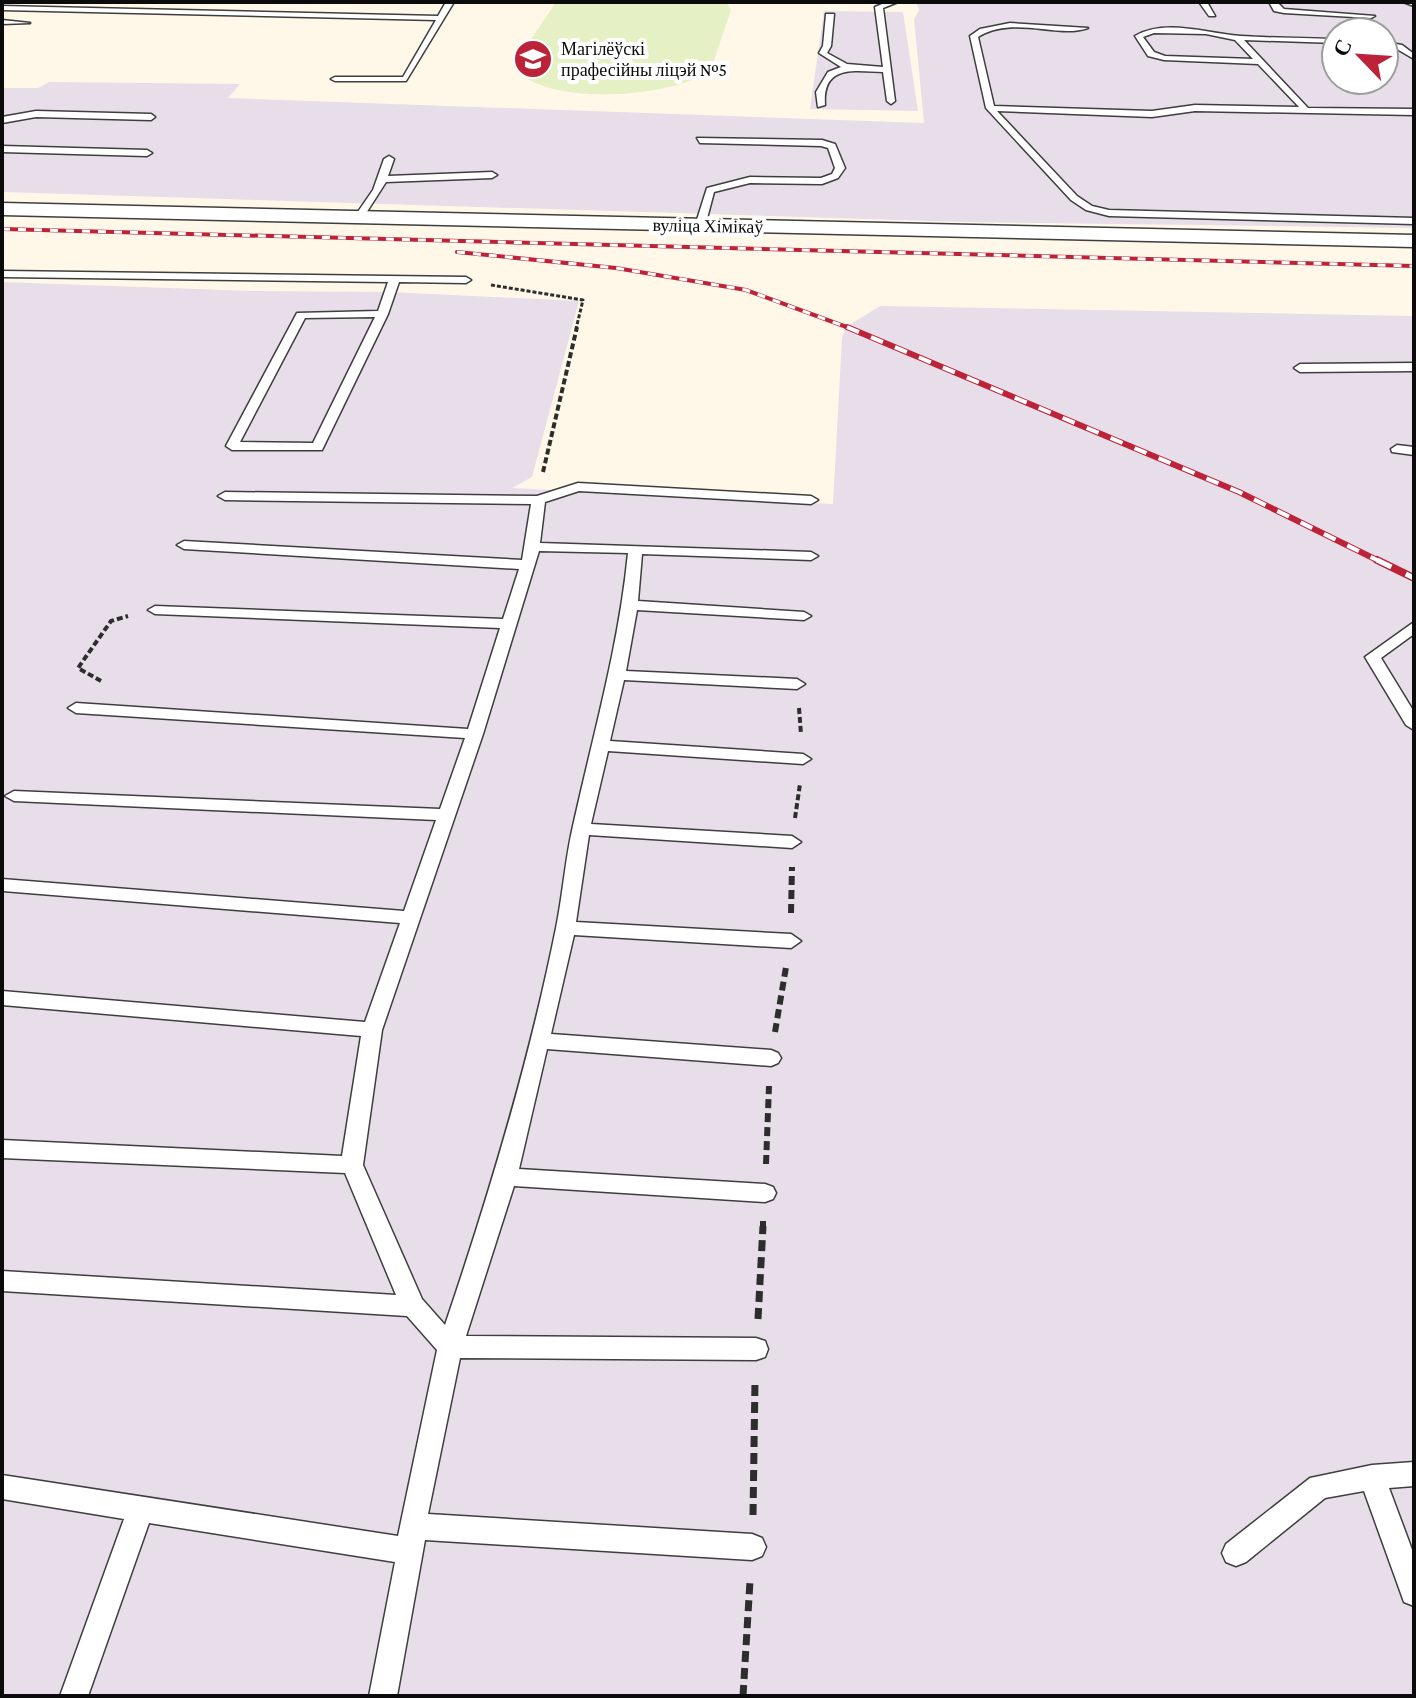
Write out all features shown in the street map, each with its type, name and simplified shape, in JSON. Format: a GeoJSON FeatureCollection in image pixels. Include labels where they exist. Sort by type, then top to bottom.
{"type":"FeatureCollection","features":[{"type":"Feature","properties":{"kind":"street","name":"вуліца Хімікаў"},"geometry":{"type":"LineString","coordinates":[[2,209],[1414,241]]}},
{"type":"Feature","properties":{"kind":"lane"},"geometry":{"type":"LineString","coordinates":[[2,14],[7,8],[24,2]]}},
{"type":"Feature","properties":{"kind":"lane"},"geometry":{"type":"LineString","coordinates":[[335,79],[406,79],[438,18],[450,2]]}},
{"type":"Feature","properties":{"kind":"lane"},"geometry":{"type":"LineString","coordinates":[[891,101],[879,7],[894,2]]}},
{"type":"Feature","properties":{"kind":"lane"},"geometry":{"type":"LineString","coordinates":[[1203,2],[1212,14]]}},
{"type":"Feature","properties":{"kind":"lane"},"geometry":{"type":"LineString","coordinates":[[1273,2],[1277,9],[1293,13],[1371,16]]}},
{"type":"Feature","properties":{"kind":"lane"},"geometry":{"type":"LineString","coordinates":[[1407,2],[1414,4]]}},
{"type":"Feature","properties":{"kind":"lane"},"geometry":{"type":"LineString","coordinates":[[7,8],[344,12],[438,18]]}},
{"type":"Feature","properties":{"kind":"lane"},"geometry":{"type":"LineString","coordinates":[[830,14],[827,46],[823,53],[848,67],[887,70]]}},
{"type":"Feature","properties":{"kind":"lane"},"geometry":{"type":"LineString","coordinates":[[2,22],[22,23],[10,30]]}},
{"type":"Feature","properties":{"kind":"lane"},"geometry":{"type":"LineString","coordinates":[[1084,28],[995,26],[981,29],[974,36],[990,108],[1074,198],[1089,208],[1109,213],[1414,221]]}},
{"type":"Feature","properties":{"kind":"lane"},"geometry":{"type":"LineString","coordinates":[[1259,62],[1164,58],[1151,54],[1139,36],[1153,31],[1206,32],[1237,38],[1320,41]]}},
{"type":"Feature","properties":{"kind":"lane"},"geometry":{"type":"LineString","coordinates":[[1237,38],[1306,110]]}},
{"type":"Feature","properties":{"kind":"lane"},"geometry":{"type":"LineString","coordinates":[[821,105],[820,92],[831,74],[848,67]]}},
{"type":"Feature","properties":{"kind":"lane"},"geometry":{"type":"LineString","coordinates":[[990,108],[1152,114],[1195,108],[1414,112]]}},
{"type":"Feature","properties":{"kind":"lane"},"geometry":{"type":"LineString","coordinates":[[2,120],[36,114],[151,117]]}},
{"type":"Feature","properties":{"kind":"lane"},"geometry":{"type":"LineString","coordinates":[[700,140],[822,143],[832,146],[840,168],[835,176],[822,181],[737,181],[720,185],[710,190],[700,226]]}},
{"type":"Feature","properties":{"kind":"lane"},"geometry":{"type":"LineString","coordinates":[[2,149],[147,153]]}},
{"type":"Feature","properties":{"kind":"lane"},"geometry":{"type":"LineString","coordinates":[[358,219],[378,190],[389,159]]}},
{"type":"Feature","properties":{"kind":"lane"},"geometry":{"type":"LineString","coordinates":[[382,179],[492,175]]}},
{"type":"Feature","properties":{"kind":"lane"},"geometry":{"type":"LineString","coordinates":[[2,274],[466,280]]}},
{"type":"Feature","properties":{"kind":"lane"},"geometry":{"type":"LineString","coordinates":[[382,314],[301,315],[232,446],[317,447],[382,314],[394,281]]}},
{"type":"Feature","properties":{"kind":"lane"},"geometry":{"type":"LineString","coordinates":[[1300,368],[1414,367]]}},
{"type":"Feature","properties":{"kind":"lane"},"geometry":{"type":"LineString","coordinates":[[1397,449],[1414,451]]}},
{"type":"Feature","properties":{"kind":"lane"},"geometry":{"type":"LineString","coordinates":[[225,496],[538,500],[578,487],[811,500]]}},
{"type":"Feature","properties":{"kind":"lane"},"geometry":{"type":"LineString","coordinates":[[538,500],[530,556],[475,734],[372,1030],[352,1165],[413,1306],[450,1347],[756,1349]]}},
{"type":"Feature","properties":{"kind":"lane"},"geometry":{"type":"LineString","coordinates":[[184,545],[530,556],[635,549],[811,556]]}},
{"type":"Feature","properties":{"kind":"lane"},"geometry":{"type":"LineString","coordinates":[[383,1696],[450,1347],[506,1177],[566,928],[581,829],[603,746],[630,605],[635,549]]}},
{"type":"Feature","properties":{"kind":"lane"},"geometry":{"type":"LineString","coordinates":[[630,605],[804,616]]}},
{"type":"Feature","properties":{"kind":"lane"},"geometry":{"type":"LineString","coordinates":[[155,610],[509,624]]}},
{"type":"Feature","properties":{"kind":"lane"},"geometry":{"type":"LineString","coordinates":[[1414,627],[1373,657],[1414,725]]}},
{"type":"Feature","properties":{"kind":"lane"},"geometry":{"type":"LineString","coordinates":[[617,675],[797,684]]}},
{"type":"Feature","properties":{"kind":"lane"},"geometry":{"type":"LineString","coordinates":[[76,708],[475,734]]}},
{"type":"Feature","properties":{"kind":"lane"},"geometry":{"type":"LineString","coordinates":[[603,746],[803,759]]}},
{"type":"Feature","properties":{"kind":"lane"},"geometry":{"type":"LineString","coordinates":[[14,796],[446,815]]}},
{"type":"Feature","properties":{"kind":"lane"},"geometry":{"type":"LineString","coordinates":[[581,829],[792,842]]}},
{"type":"Feature","properties":{"kind":"lane"},"geometry":{"type":"LineString","coordinates":[[3,885],[411,918]]}},
{"type":"Feature","properties":{"kind":"lane"},"geometry":{"type":"LineString","coordinates":[[566,928],[791,941]]}},
{"type":"Feature","properties":{"kind":"lane"},"geometry":{"type":"LineString","coordinates":[[2,998],[372,1030]]}},
{"type":"Feature","properties":{"kind":"lane"},"geometry":{"type":"LineString","coordinates":[[539,1041],[771,1058]]}},
{"type":"Feature","properties":{"kind":"lane"},"geometry":{"type":"LineString","coordinates":[[2,1149],[352,1165]]}},
{"type":"Feature","properties":{"kind":"lane"},"geometry":{"type":"LineString","coordinates":[[506,1177],[765,1193]]}},
{"type":"Feature","properties":{"kind":"lane"},"geometry":{"type":"LineString","coordinates":[[2,1281],[413,1306]]}},
{"type":"Feature","properties":{"kind":"lane"},"geometry":{"type":"LineString","coordinates":[[1236,1553],[1319,1487],[1372,1477],[1414,1474]]}},
{"type":"Feature","properties":{"kind":"lane"},"geometry":{"type":"LineString","coordinates":[[1372,1477],[1414,1592]]}},
{"type":"Feature","properties":{"kind":"lane"},"geometry":{"type":"LineString","coordinates":[[2,1487],[141,1508],[412,1539],[752,1547]]}},
{"type":"Feature","properties":{"kind":"lane"},"geometry":{"type":"LineString","coordinates":[[74,1696],[141,1508]]}},
{"type":"Feature","properties":{"kind":"path"},"geometry":{"type":"LineString","coordinates":[[466,280],[583,300],[550,433],[538,500]]}},
{"type":"Feature","properties":{"kind":"path"},"geometry":{"type":"LineString","coordinates":[[104,683],[78,668],[111,621],[155,610]]}},
{"type":"Feature","properties":{"kind":"path"},"geometry":{"type":"LineString","coordinates":[[743,1696],[752,1547],[756,1349],[771,1058],[791,941],[792,842],[803,759],[797,684]]}},
{"type":"Feature","properties":{"kind":"shaded area"},"geometry":{"type":"Polygon","coordinates":[[[916,2],[1414,2],[1414,228],[961,222],[2,192],[2,88],[38,88],[49,82],[240,84],[228,98],[924,123],[914,19],[919,10],[916,2]]]}},
{"type":"Feature","properties":{"kind":"shaded area"},"geometry":{"type":"Polygon","coordinates":[[[824,11],[903,12],[918,111],[810,109],[824,11]]]}},
{"type":"Feature","properties":{"kind":"shaded area"},"geometry":{"type":"Polygon","coordinates":[[[2,282],[252,291],[390,292],[579,301],[532,477],[512,488],[833,504],[842,338],[846,327],[880,306],[1414,316],[1414,1696],[2,1696],[2,282]]]}},
{"type":"Feature","properties":{"kind":"green space"},"geometry":{"type":"Polygon","coordinates":[[[556,2],[726,2],[731,10],[710,72],[691,81],[640,92],[582,93],[533,82],[516,70],[516,62],[556,2]]]}},
{"type":"Feature","properties":{"kind":"railway"},"geometry":{"type":"LineString","coordinates":[[2,229],[1414,266]]}},
{"type":"Feature","properties":{"kind":"railway"},"geometry":{"type":"LineString","coordinates":[[457,252],[616,268],[746,290],[850,328]]}},
{"type":"Feature","properties":{"kind":"railway"},"geometry":{"type":"LineString","coordinates":[[850,328],[1239,492],[1381,562]]}},
{"type":"Feature","properties":{"kind":"railway"},"geometry":{"type":"LineString","coordinates":[[1377,560],[1414,578]]}},
{"type":"Feature","properties":{"kind":"place","name":"Магілёўскі прафесійны ліцэй №5"},"geometry":{"type":"Point","coordinates":[533,59]}}]}
